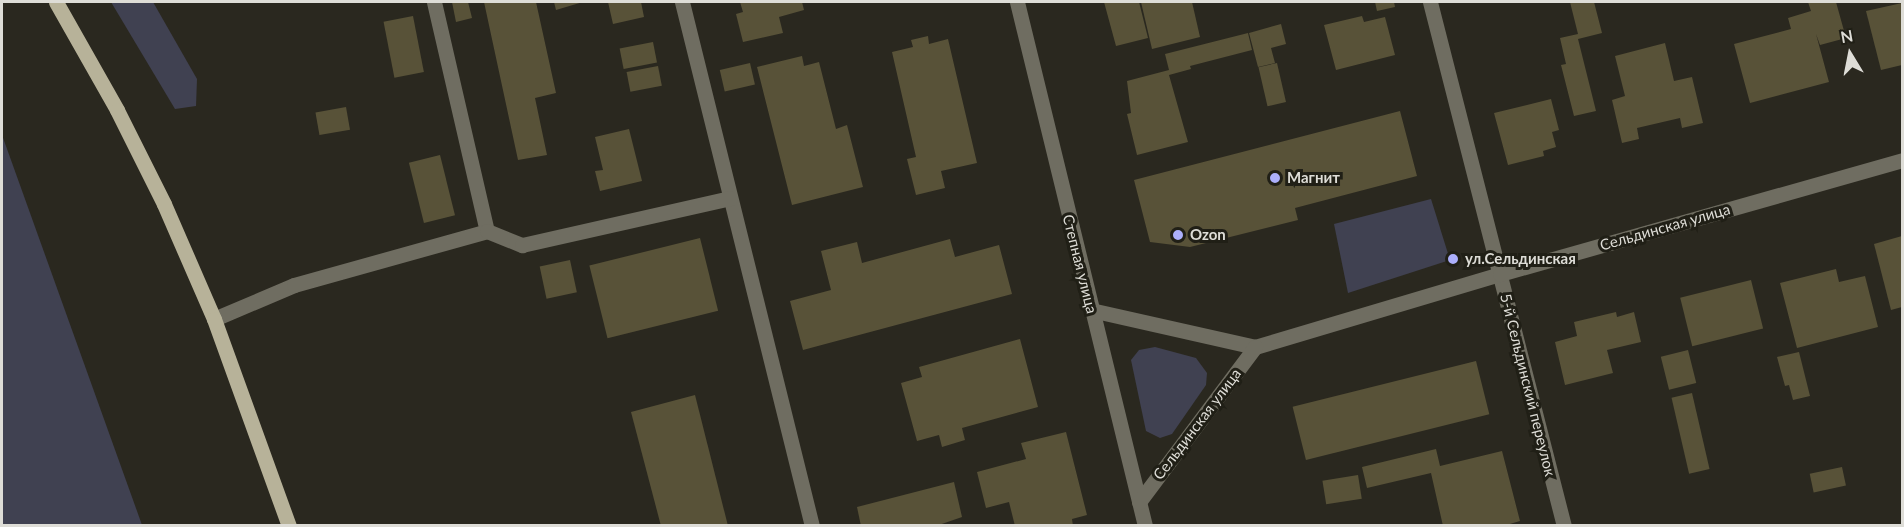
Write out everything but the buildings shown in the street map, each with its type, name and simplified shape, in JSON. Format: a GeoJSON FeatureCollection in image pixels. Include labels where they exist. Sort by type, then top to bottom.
{"type":"FeatureCollection","features":[{"type":"Feature","properties":{"kind":"main road"},"geometry":{"type":"LineString","coordinates":[[56,2],[117,110],[159,193],[214,319],[289,525]]}},
{"type":"Feature","properties":{"kind":"street"},"geometry":{"type":"LineString","coordinates":[[434,2],[487,231]]}},
{"type":"Feature","properties":{"kind":"street"},"geometry":{"type":"LineString","coordinates":[[682,2],[812,525]]}},
{"type":"Feature","properties":{"kind":"street","name":"Степная улица"},"geometry":{"type":"LineString","coordinates":[[1017,2],[1145,525]]}},
{"type":"Feature","properties":{"kind":"street","name":"5-й Сельдинский переулок"},"geometry":{"type":"LineString","coordinates":[[1430,2],[1564,525]]}},
{"type":"Feature","properties":{"kind":"street","name":"Сельдинская улица"},"geometry":{"type":"LineString","coordinates":[[1091,310],[1255,347],[1500,274],[1902,160]]}},
{"type":"Feature","properties":{"kind":"street"},"geometry":{"type":"LineString","coordinates":[[214,319],[294,285],[487,231],[522,245],[730,198]]}},
{"type":"Feature","properties":{"kind":"street","name":"Сельдинская улица"},"geometry":{"type":"LineString","coordinates":[[1139,502],[1255,347]]}},
{"type":"Feature","properties":{"kind":"shaded area"},"geometry":{"type":"Polygon","coordinates":[[[111,2],[153,2],[197,79],[196,106],[175,109],[111,2]]]}},
{"type":"Feature","properties":{"kind":"shaded area"},"geometry":{"type":"Polygon","coordinates":[[[2,135],[142,525],[2,525],[2,135]]]}},
{"type":"Feature","properties":{"kind":"shaded area"},"geometry":{"type":"Polygon","coordinates":[[[1431,199],[1450,260],[1348,293],[1334,224],[1431,199]]]}},
{"type":"Feature","properties":{"kind":"shaded area"},"geometry":{"type":"Polygon","coordinates":[[[1155,347],[1196,358],[1207,373],[1206,385],[1172,434],[1160,438],[1146,431],[1131,360],[1139,350],[1155,347]]]}},
{"type":"Feature","properties":{"kind":"place","name":"Магнит"},"geometry":{"type":"Point","coordinates":[1275,178]}},
{"type":"Feature","properties":{"kind":"place","name":"Ozon"},"geometry":{"type":"Point","coordinates":[1178,235]}},
{"type":"Feature","properties":{"kind":"place","name":"ул.Сельдинская"},"geometry":{"type":"Point","coordinates":[1453,259]}}]}
